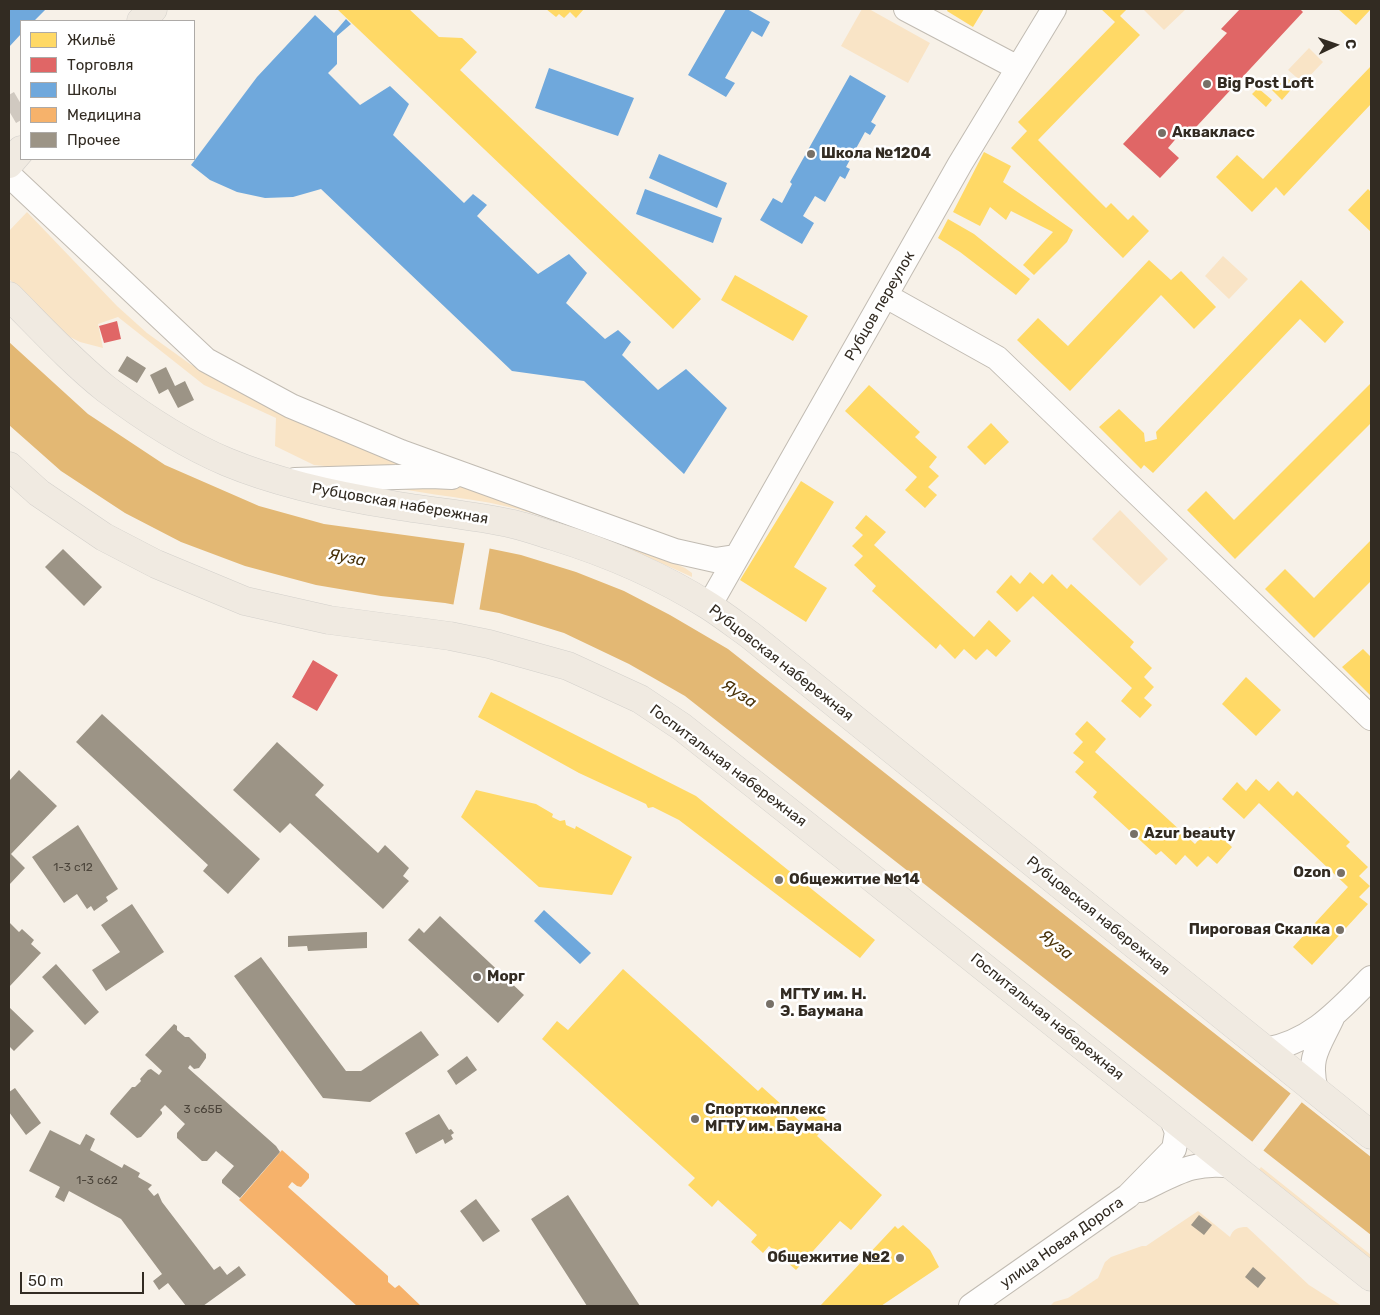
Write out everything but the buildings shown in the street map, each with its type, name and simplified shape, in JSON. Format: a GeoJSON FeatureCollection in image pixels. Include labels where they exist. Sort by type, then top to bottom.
{"type":"FeatureCollection","features":[{"type":"Feature","properties":{"kind":"main road"},"geometry":{"type":"LineString","coordinates":[[142,20],[153,9]]}},
{"type":"Feature","properties":{"kind":"main road"},"geometry":{"type":"LineString","coordinates":[[9,164],[20,151]]}},
{"type":"Feature","properties":{"kind":"main road","name":"Рубцовская набережная"},"geometry":{"type":"LineString","coordinates":[[9,296],[73,360],[105,388],[168,432],[226,462],[280,481],[318,491],[394,505],[465,514],[515,524],[619,559],[709,606],[750,635],[1371,1135]]}},
{"type":"Feature","properties":{"kind":"main road","name":"Госпитальная набережная"},"geometry":{"type":"LineString","coordinates":[[9,466],[39,493],[104,537],[156,564],[245,601],[329,620],[450,636],[490,644],[568,666],[640,699],[689,733],[1371,1277]]}},
{"type":"Feature","properties":{"kind":"street"},"geometry":{"type":"LineString","coordinates":[[906,9],[1018,68]]}},
{"type":"Feature","properties":{"kind":"street","name":"Рубцов переулок"},"geometry":{"type":"LineString","coordinates":[[709,606],[735,557],[960,164],[1054,9]]}},
{"type":"Feature","properties":{"kind":"street"},"geometry":{"type":"LineString","coordinates":[[9,175],[206,360],[291,406],[401,452],[675,551],[715,560],[735,557]]}},
{"type":"Feature","properties":{"kind":"street"},"geometry":{"type":"LineString","coordinates":[[886,296],[998,358],[1371,718]]}},
{"type":"Feature","properties":{"kind":"street"},"geometry":{"type":"LineString","coordinates":[[280,481],[444,476],[490,484]]}},
{"type":"Feature","properties":{"kind":"street"},"geometry":{"type":"LineString","coordinates":[[634,536],[681,590]]}},
{"type":"Feature","properties":{"kind":"street"},"geometry":{"type":"LineString","coordinates":[[1265,1050],[1293,1043],[1332,1018],[1371,978]]}},
{"type":"Feature","properties":{"kind":"street"},"geometry":{"type":"LineString","coordinates":[[1316,1090],[1312,1077],[1313,1058],[1332,1018]]}},
{"type":"Feature","properties":{"kind":"street","name":"улица Новая Дорога"},"geometry":{"type":"LineString","coordinates":[[1128,1196],[1174,1149],[1177,1132],[1171,1116]]}},
{"type":"Feature","properties":{"kind":"street","name":"улица Новая Дорога"},"geometry":{"type":"LineString","coordinates":[[971,1306],[1128,1196],[1188,1168],[1206,1164],[1233,1166]]}},
{"type":"Feature","properties":{"kind":"shaded area"},"geometry":{"type":"Polygon","coordinates":[[[862,9],[869,9],[930,43],[908,83],[841,46],[862,9]]]}},
{"type":"Feature","properties":{"kind":"shaded area"},"geometry":{"type":"Polygon","coordinates":[[[1143,9],[1186,9],[1164,30],[1143,9]]]}},
{"type":"Feature","properties":{"kind":"shaded area"},"geometry":{"type":"Polygon","coordinates":[[[1309,48],[1323,62],[1303,83],[1288,70],[1309,48]]]}},
{"type":"Feature","properties":{"kind":"shaded area"},"geometry":{"type":"Polygon","coordinates":[[[27,212],[117,306],[147,333],[190,364],[238,389],[418,469],[345,468],[314,465],[275,446],[276,418],[204,385],[118,317],[98,324],[103,348],[80,342],[66,335],[9,279],[9,231],[27,212]]]}},
{"type":"Feature","properties":{"kind":"shaded area"},"geometry":{"type":"Polygon","coordinates":[[[1223,256],[1248,279],[1229,299],[1205,276],[1223,256]]]}},
{"type":"Feature","properties":{"kind":"shaded area"},"geometry":{"type":"Polygon","coordinates":[[[435,479],[541,506],[685,568],[692,573],[692,577],[606,539],[540,515],[481,501],[407,490],[371,481],[435,479]]]}},
{"type":"Feature","properties":{"kind":"shaded area"},"geometry":{"type":"Polygon","coordinates":[[[1120,510],[1168,559],[1140,586],[1092,539],[1120,510]]]}},
{"type":"Feature","properties":{"kind":"shaded area"},"geometry":{"type":"Polygon","coordinates":[[[1261,1167],[1371,1255],[1371,1263],[1258,1171],[1261,1167]]]}},
{"type":"Feature","properties":{"kind":"shaded area"},"geometry":{"type":"Polygon","coordinates":[[[1198,1211],[1230,1237],[1236,1229],[1247,1227],[1309,1285],[1342,1306],[1050,1306],[1054,1302],[1068,1298],[1098,1278],[1105,1262],[1111,1257],[1146,1246],[1198,1211]]]}},
{"type":"Feature","properties":{"kind":"water","name":"Яуза"},"geometry":{"type":"Polygon","coordinates":[[[9,342],[88,414],[165,465],[259,506],[324,524],[463,543],[521,555],[576,572],[624,591],[728,649],[1371,1157],[1371,1235],[685,696],[629,664],[564,633],[499,613],[445,603],[381,596],[316,585],[245,566],[181,542],[125,513],[61,471],[9,425],[9,342]]]}},
{"type":"Feature","properties":{"kind":"pier"},"geometry":{"type":"Polygon","coordinates":[[[465,541],[490,546],[479,612],[453,607],[465,541]]]}},
{"type":"Feature","properties":{"kind":"pier"},"geometry":{"type":"Polygon","coordinates":[[[1291,1093],[1302,1102],[1263,1151],[1252,1142],[1291,1093]]]}},
{"type":"Feature","properties":{"kind":"tunnel"},"geometry":{"type":"LineString","coordinates":[[9,111],[20,105]]}},
{"type":"Feature","properties":{"kind":"place","name":"Big Post Loft"},"geometry":{"type":"Point","coordinates":[1207,84]}},
{"type":"Feature","properties":{"kind":"place","name":"Аквакласс"},"geometry":{"type":"Point","coordinates":[1162,133]}},
{"type":"Feature","properties":{"kind":"place","name":"Школа №1204"},"geometry":{"type":"Point","coordinates":[811,154]}},
{"type":"Feature","properties":{"kind":"place","name":"Azur beauty"},"geometry":{"type":"Point","coordinates":[1134,834]}},
{"type":"Feature","properties":{"kind":"place","name":"Ozon"},"geometry":{"type":"Point","coordinates":[1341,873]}},
{"type":"Feature","properties":{"kind":"place","name":"Общежитие №14"},"geometry":{"type":"Point","coordinates":[779,880]}},
{"type":"Feature","properties":{"kind":"place","name":"Пироговая Скалка"},"geometry":{"type":"Point","coordinates":[1340,930]}},
{"type":"Feature","properties":{"kind":"place","name":"Морг"},"geometry":{"type":"Point","coordinates":[477,977]}},
{"type":"Feature","properties":{"kind":"place","name":"МГТУ им. Н. Э. Баумана"},"geometry":{"type":"Point","coordinates":[770,1004]}},
{"type":"Feature","properties":{"kind":"place","name":"Спорткомплекс МГТУ им. Баумана"},"geometry":{"type":"Point","coordinates":[695,1119]}},
{"type":"Feature","properties":{"kind":"place","name":"Общежитие №2"},"geometry":{"type":"Point","coordinates":[900,1258]}}]}
